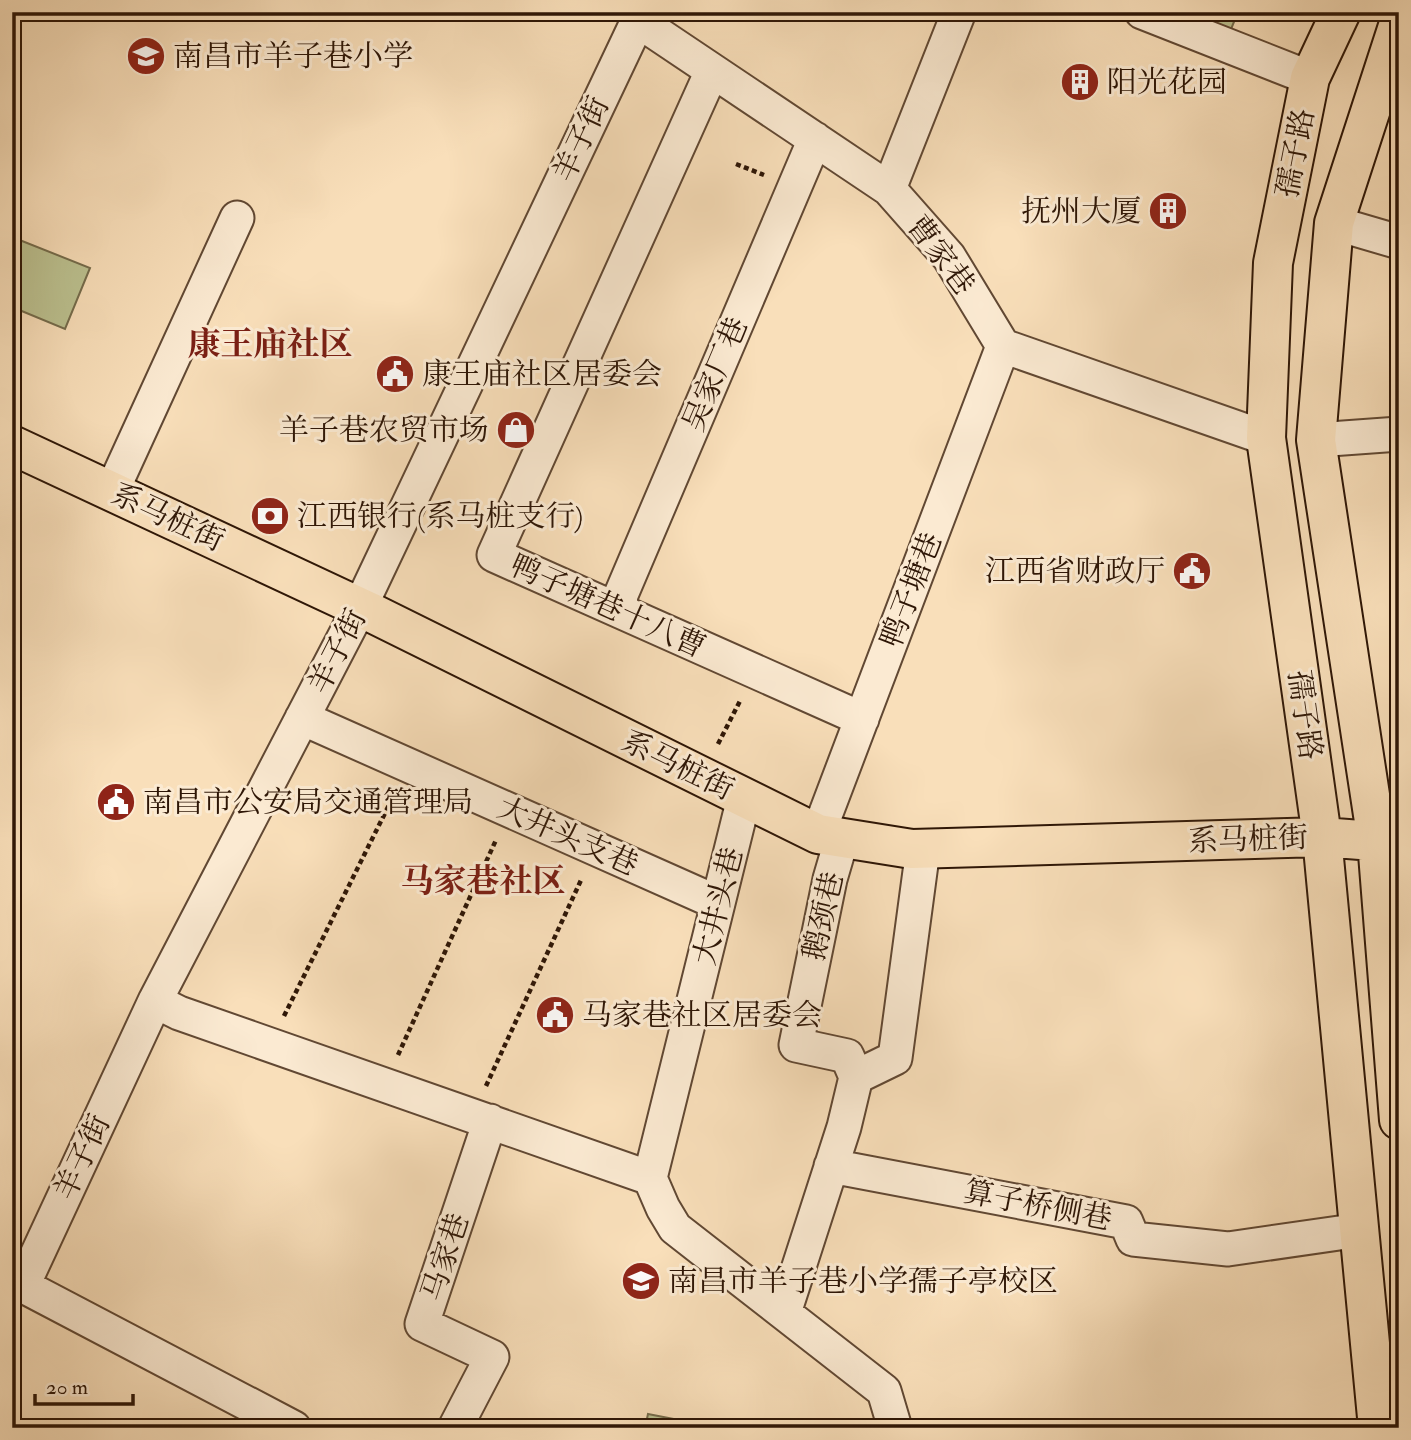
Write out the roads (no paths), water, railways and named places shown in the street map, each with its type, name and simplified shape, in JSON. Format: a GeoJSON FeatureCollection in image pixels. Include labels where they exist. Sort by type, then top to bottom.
{"type":"FeatureCollection","features":[{"type":"Feature","properties":{"kind":"main road","name":"孺子路"},"geometry":{"type":"LineString","coordinates":[[1341,12],[1310,78],[1273,263],[1266,438],[1322,837],[1378,1428]]}},
{"type":"Feature","properties":{"kind":"main road","name":"孺子路"},"geometry":{"type":"LineString","coordinates":[[1399,23],[1334,223],[1316,440],[1387,833],[1399,1119]]}},
{"type":"Feature","properties":{"kind":"main road","name":"系马桩街"},"geometry":{"type":"LineString","coordinates":[[12,445],[360,607],[744,798],[830,836],[923,849],[1387,833]]}},
{"type":"Feature","properties":{"kind":"street"},"geometry":{"type":"LineString","coordinates":[[889,190],[959,12]]}},
{"type":"Feature","properties":{"kind":"street"},"geometry":{"type":"LineString","coordinates":[[1142,12],[1310,78]]}},
{"type":"Feature","properties":{"kind":"street","name":"曹家巷"},"geometry":{"type":"LineString","coordinates":[[640,16],[712,71],[889,190],[949,257],[1003,346]]}},
{"type":"Feature","properties":{"kind":"street","name":"羊子街"},"geometry":{"type":"LineString","coordinates":[[18,1282],[155,1001],[360,607],[640,16]]}},
{"type":"Feature","properties":{"kind":"street","name":"鸭子塘巷十八曹"},"geometry":{"type":"LineString","coordinates":[[712,71],[494,555],[862,719]]}},
{"type":"Feature","properties":{"kind":"street","name":"吴家厂巷"},"geometry":{"type":"LineString","coordinates":[[622,611],[620,597],[815,139]]}},
{"type":"Feature","properties":{"kind":"street"},"geometry":{"type":"LineString","coordinates":[[112,491],[237,218]]}},
{"type":"Feature","properties":{"kind":"street"},"geometry":{"type":"LineString","coordinates":[[1334,223],[1399,242]]}},
{"type":"Feature","properties":{"kind":"street"},"geometry":{"type":"LineString","coordinates":[[1003,346],[1266,438]]}},
{"type":"Feature","properties":{"kind":"street","name":"鸭子塘巷"},"geometry":{"type":"LineString","coordinates":[[830,836],[862,719],[1003,346]]}},
{"type":"Feature","properties":{"kind":"street"},"geometry":{"type":"LineString","coordinates":[[1316,440],[1399,434]]}},
{"type":"Feature","properties":{"kind":"street","name":"大井头支巷"},"geometry":{"type":"LineString","coordinates":[[302,718],[718,903]]}},
{"type":"Feature","properties":{"kind":"street","name":"大井头巷"},"geometry":{"type":"LineString","coordinates":[[650,1178],[744,798]]}},
{"type":"Feature","properties":{"kind":"street","name":"鹅颈巷"},"geometry":{"type":"LineString","coordinates":[[830,836],[830,879],[796,1045],[847,1056],[856,1077]]}},
{"type":"Feature","properties":{"kind":"street"},"geometry":{"type":"LineString","coordinates":[[784,1313],[844,1127],[856,1077],[895,1058],[923,849]]}},
{"type":"Feature","properties":{"kind":"street"},"geometry":{"type":"LineString","coordinates":[[155,1001],[179,1013],[650,1178],[675,1228],[884,1391],[895,1428]]}},
{"type":"Feature","properties":{"kind":"street","name":"马家巷"},"geometry":{"type":"LineString","coordinates":[[455,1428],[492,1357],[422,1324],[481,1118]]}},
{"type":"Feature","properties":{"kind":"street","name":"算子桥侧巷"},"geometry":{"type":"LineString","coordinates":[[831,1166],[1126,1222],[1133,1239],[1228,1249],[1360,1230]]}},
{"type":"Feature","properties":{"kind":"street"},"geometry":{"type":"LineString","coordinates":[[18,1282],[294,1428]]}},
{"type":"Feature","properties":{"kind":"place","name":"南昌市羊子巷小学"},"geometry":{"type":"Point","coordinates":[146,56]}},
{"type":"Feature","properties":{"kind":"place","name":"阳光花园"},"geometry":{"type":"Point","coordinates":[1080,82]}},
{"type":"Feature","properties":{"kind":"place","name":"抚州大厦"},"geometry":{"type":"Point","coordinates":[1168,211]}},
{"type":"Feature","properties":{"kind":"place","name":"康王庙社区居委会"},"geometry":{"type":"Point","coordinates":[395,374]}},
{"type":"Feature","properties":{"kind":"place","name":"羊子巷农贸市场"},"geometry":{"type":"Point","coordinates":[516,430]}},
{"type":"Feature","properties":{"kind":"place","name":"江西银行(系马桩支行)"},"geometry":{"type":"Point","coordinates":[270,516]}},
{"type":"Feature","properties":{"kind":"place","name":"江西省财政厅"},"geometry":{"type":"Point","coordinates":[1192,571]}},
{"type":"Feature","properties":{"kind":"place","name":"南昌市公安局交通管理局"},"geometry":{"type":"Point","coordinates":[116,802]}},
{"type":"Feature","properties":{"kind":"place","name":"马家巷社区居委会"},"geometry":{"type":"Point","coordinates":[555,1015]}},
{"type":"Feature","properties":{"kind":"place","name":"南昌市羊子巷小学孺子亭校区"},"geometry":{"type":"Point","coordinates":[641,1281]}},
{"type":"Feature","properties":{"kind":"district","name":"康王庙社区"},"geometry":{"type":"Point","coordinates":[270,343]}},
{"type":"Feature","properties":{"kind":"district","name":"马家巷社区"},"geometry":{"type":"Point","coordinates":[483,880]}}]}
